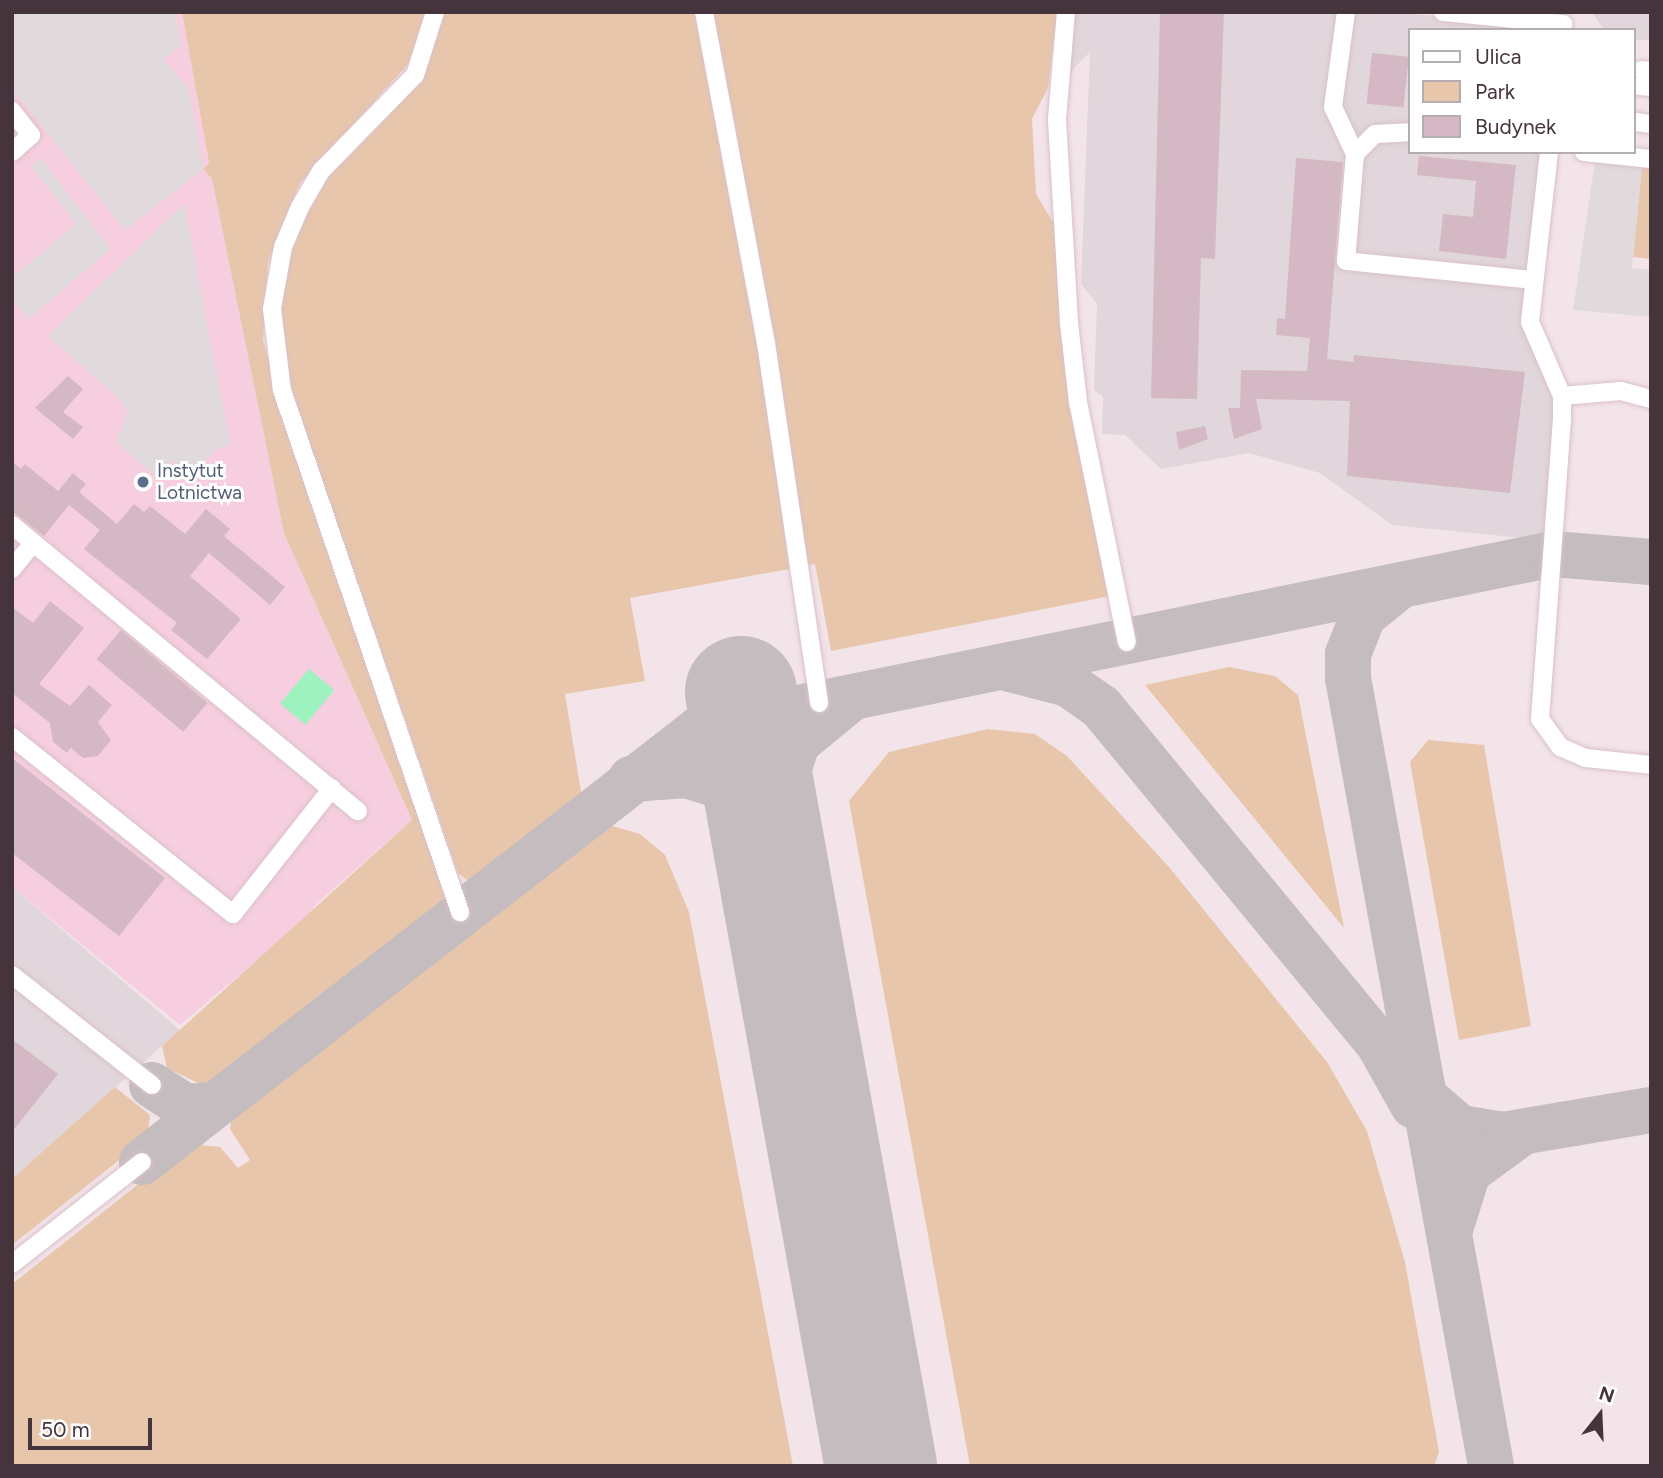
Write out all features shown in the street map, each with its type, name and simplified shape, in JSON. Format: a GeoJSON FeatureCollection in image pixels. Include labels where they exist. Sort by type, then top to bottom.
{"type":"FeatureCollection","features":[{"type":"Feature","properties":{"kind":"street"},"geometry":{"type":"LineString","coordinates":[[435,12],[415,75],[321,172],[300,207],[283,247],[272,322],[282,390],[460,912]]}},
{"type":"Feature","properties":{"kind":"street"},"geometry":{"type":"LineString","coordinates":[[704,12],[766,343],[819,703]]}},
{"type":"Feature","properties":{"kind":"street"},"geometry":{"type":"LineString","coordinates":[[1066,12],[1057,120],[1069,323],[1078,402],[1127,642]]}},
{"type":"Feature","properties":{"kind":"street"},"geometry":{"type":"LineString","coordinates":[[1346,12],[1334,107],[1341,137],[1355,154]]}},
{"type":"Feature","properties":{"kind":"street"},"geometry":{"type":"LineString","coordinates":[[1443,12],[1563,22]]}},
{"type":"Feature","properties":{"kind":"street"},"geometry":{"type":"LineString","coordinates":[[12,111],[31,135],[12,152]]}},
{"type":"Feature","properties":{"kind":"street"},"geometry":{"type":"LineString","coordinates":[[1408,132],[1375,134],[1355,154],[1346,261],[1533,280]]}},
{"type":"Feature","properties":{"kind":"street"},"geometry":{"type":"LineString","coordinates":[[1549,154],[1533,280],[1532,333],[1562,396],[1540,719],[1560,747],[1586,758],[1651,765]]}},
{"type":"Feature","properties":{"kind":"street"},"geometry":{"type":"LineString","coordinates":[[1603,154],[1651,159]]}},
{"type":"Feature","properties":{"kind":"street"},"geometry":{"type":"LineString","coordinates":[[1562,396],[1621,391],[1651,399]]}},
{"type":"Feature","properties":{"kind":"street"},"geometry":{"type":"LineString","coordinates":[[12,525],[358,811]]}},
{"type":"Feature","properties":{"kind":"street"},"geometry":{"type":"LineString","coordinates":[[12,569],[33,542]]}},
{"type":"Feature","properties":{"kind":"street"},"geometry":{"type":"LineString","coordinates":[[12,737],[233,914],[332,788]]}},
{"type":"Feature","properties":{"kind":"street"},"geometry":{"type":"LineString","coordinates":[[12,975],[152,1085]]}},
{"type":"Feature","properties":{"kind":"street"},"geometry":{"type":"LineString","coordinates":[[12,1264],[142,1162]]}},
{"type":"Feature","properties":{"kind":"shaded area","name":"Instytut Lotnictwa"},"geometry":{"type":"Polygon","coordinates":[[[12,12],[182,12],[209,163],[203,169],[212,179],[284,533],[412,820],[313,907],[316,911],[180,1025],[12,887],[12,12]]]}},
{"type":"Feature","properties":{"kind":"shaded area"},"geometry":{"type":"Polygon","coordinates":[[[12,12],[175,12],[181,45],[164,59],[189,90],[203,169],[125,230],[12,88],[12,12]]]}},
{"type":"Feature","properties":{"kind":"shaded area"},"geometry":{"type":"Polygon","coordinates":[[[1070,12],[1395,12],[1549,28],[1408,28],[1408,154],[1545,154],[1526,325],[1558,395],[1543,540],[1392,525],[1320,473],[1249,453],[1161,469],[1125,435],[1102,434],[1103,397],[1094,390],[1097,304],[1081,284],[1090,52],[1065,77],[1070,12]]]}},
{"type":"Feature","properties":{"kind":"shaded area"},"geometry":{"type":"Polygon","coordinates":[[[1592,12],[1651,12],[1651,41],[1635,39],[1635,28],[1603,28],[1592,12]]]}},
{"type":"Feature","properties":{"kind":"shaded area"},"geometry":{"type":"Polygon","coordinates":[[[41,158],[110,249],[29,319],[12,301],[12,278],[76,224],[31,166],[41,158]]]}},
{"type":"Feature","properties":{"kind":"shaded area"},"geometry":{"type":"Polygon","coordinates":[[[1595,162],[1642,166],[1632,268],[1651,270],[1651,317],[1573,310],[1595,162]]]}},
{"type":"Feature","properties":{"kind":"shaded area"},"geometry":{"type":"Polygon","coordinates":[[[184,204],[230,445],[215,450],[192,475],[174,460],[157,478],[116,442],[128,412],[120,399],[48,336],[184,204]]]}},
{"type":"Feature","properties":{"kind":"shaded area"},"geometry":{"type":"Polygon","coordinates":[[[309,669],[334,690],[305,725],[280,703],[309,669]]]}},
{"type":"Feature","properties":{"kind":"shaded area"},"geometry":{"type":"Polygon","coordinates":[[[12,887],[180,1030],[12,1179],[12,887]]]}},
{"type":"Feature","properties":{"kind":"green space"},"geometry":{"type":"Polygon","coordinates":[[[182,12],[425,12],[412,60],[300,183],[268,262],[263,340],[307,493],[445,896],[439,910],[221,1081],[202,1085],[167,1068],[162,1046],[412,820],[284,533],[212,179],[203,169],[209,163],[182,12]]]}},
{"type":"Feature","properties":{"kind":"green space"},"geometry":{"type":"Polygon","coordinates":[[[444,12],[697,12],[764,369],[789,569],[630,598],[645,681],[565,694],[582,798],[479,879],[467,880],[458,873],[290,387],[280,309],[291,249],[326,176],[422,78],[444,12]]]}},
{"type":"Feature","properties":{"kind":"green space"},"geometry":{"type":"Polygon","coordinates":[[[712,12],[1057,12],[1048,88],[1032,119],[1036,194],[1054,224],[1066,378],[1110,596],[831,651],[815,564],[802,566],[712,12]]]}},
{"type":"Feature","properties":{"kind":"green space"},"geometry":{"type":"Polygon","coordinates":[[[1642,166],[1651,167],[1651,259],[1633,257],[1642,166]]]}},
{"type":"Feature","properties":{"kind":"green space"},"geometry":{"type":"Polygon","coordinates":[[[1229,667],[1275,676],[1298,695],[1344,928],[1145,685],[1229,667]]]}},
{"type":"Feature","properties":{"kind":"green space"},"geometry":{"type":"Polygon","coordinates":[[[988,729],[1035,734],[1067,756],[1169,867],[1327,1062],[1367,1131],[1405,1262],[1439,1452],[1434,1466],[970,1466],[849,801],[889,752],[988,729]]]}},
{"type":"Feature","properties":{"kind":"green space"},"geometry":{"type":"Polygon","coordinates":[[[1428,740],[1484,745],[1531,1026],[1459,1040],[1410,762],[1428,740]]]}},
{"type":"Feature","properties":{"kind":"green space"},"geometry":{"type":"Polygon","coordinates":[[[609,825],[640,834],[665,855],[689,912],[793,1466],[12,1466],[12,1284],[189,1144],[220,1147],[238,1168],[250,1160],[230,1129],[233,1110],[591,829],[609,825]]]}},
{"type":"Feature","properties":{"kind":"green space"},"geometry":{"type":"Polygon","coordinates":[[[115,1087],[150,1115],[147,1138],[12,1245],[12,1179],[115,1087]]]}},
{"type":"Feature","properties":{"kind":"building"},"geometry":{"type":"Polygon","coordinates":[[[1160,12],[1224,12],[1215,259],[1201,258],[1197,399],[1151,398],[1160,12]]]}},
{"type":"Feature","properties":{"kind":"building"},"geometry":{"type":"Polygon","coordinates":[[[1372,53],[1408,57],[1403,108],[1367,104],[1372,53]]]}},
{"type":"Feature","properties":{"kind":"building"},"geometry":{"type":"Polygon","coordinates":[[[1419,156],[1516,165],[1506,259],[1439,251],[1443,214],[1473,217],[1476,181],[1417,175],[1419,156]]]}},
{"type":"Feature","properties":{"kind":"building"},"geometry":{"type":"Polygon","coordinates":[[[1296,158],[1343,162],[1327,359],[1354,362],[1354,355],[1525,372],[1510,493],[1347,476],[1350,401],[1256,399],[1262,429],[1234,439],[1228,408],[1240,408],[1241,370],[1307,371],[1310,338],[1276,335],[1277,318],[1285,319],[1296,158]]]}},
{"type":"Feature","properties":{"kind":"building"},"geometry":{"type":"Polygon","coordinates":[[[68,376],[83,389],[63,412],[83,427],[73,439],[35,408],[68,376]]]}},
{"type":"Feature","properties":{"kind":"building"},"geometry":{"type":"Polygon","coordinates":[[[1205,426],[1208,439],[1179,450],[1176,432],[1205,426]]]}},
{"type":"Feature","properties":{"kind":"building"},"geometry":{"type":"Polygon","coordinates":[[[12,461],[21,469],[25,464],[58,491],[73,473],[86,484],[79,492],[117,524],[134,504],[144,512],[150,506],[185,534],[206,509],[230,529],[224,536],[285,587],[270,605],[209,553],[190,576],[241,619],[207,659],[171,630],[177,623],[84,549],[100,530],[69,505],[44,536],[12,511],[12,461]]]}},
{"type":"Feature","properties":{"kind":"building"},"geometry":{"type":"Polygon","coordinates":[[[50,601],[84,628],[39,684],[70,706],[89,685],[112,705],[98,722],[111,740],[98,756],[83,758],[71,748],[67,753],[53,742],[50,723],[12,693],[12,607],[33,623],[50,601]]]}},
{"type":"Feature","properties":{"kind":"building"},"geometry":{"type":"Polygon","coordinates":[[[121,630],[208,703],[183,732],[97,659],[121,630]]]}},
{"type":"Feature","properties":{"kind":"building"},"geometry":{"type":"Polygon","coordinates":[[[12,758],[165,878],[119,936],[12,853],[12,758]]]}},
{"type":"Feature","properties":{"kind":"building"},"geometry":{"type":"Polygon","coordinates":[[[12,1039],[58,1074],[12,1132],[12,1039]]]}},
{"type":"Feature","properties":{"kind":"taxiway"},"geometry":{"type":"LineString","coordinates":[[142,1162],[701,728],[1553,554],[1651,562]]}},
{"type":"Feature","properties":{"kind":"taxiway"},"geometry":{"type":"LineString","coordinates":[[1400,586],[1363,616],[1348,654],[1348,678],[1491,1466]]}},
{"type":"Feature","properties":{"kind":"taxiway"},"geometry":{"type":"LineString","coordinates":[[1010,669],[1068,684],[1101,707],[1380,1046],[1413,1105]]}},
{"type":"Feature","properties":{"kind":"taxiway"},"geometry":{"type":"LineString","coordinates":[[767,837],[797,743],[848,701]]}},
{"type":"Feature","properties":{"kind":"taxiway"},"geometry":{"type":"LineString","coordinates":[[631,779],[686,775],[715,784],[740,798],[767,837]]}},
{"type":"Feature","properties":{"kind":"taxiway"},"geometry":{"type":"LineString","coordinates":[[152,1085],[186,1107],[214,1105]]}},
{"type":"Feature","properties":{"kind":"taxiway"},"geometry":{"type":"LineString","coordinates":[[1415,1089],[1460,1128],[1503,1135],[1651,1110]]}},
{"type":"Feature","properties":{"kind":"taxiway"},"geometry":{"type":"LineString","coordinates":[[1450,1229],[1468,1172],[1520,1134]]}},
{"type":"Feature","properties":{"kind":"runway"},"geometry":{"type":"LineString","coordinates":[[741,692],[881,1466]]}},
{"type":"Feature","properties":{"kind":"place","name":"Instytut Lotnictwa"},"geometry":{"type":"Point","coordinates":[143,482]}}]}
